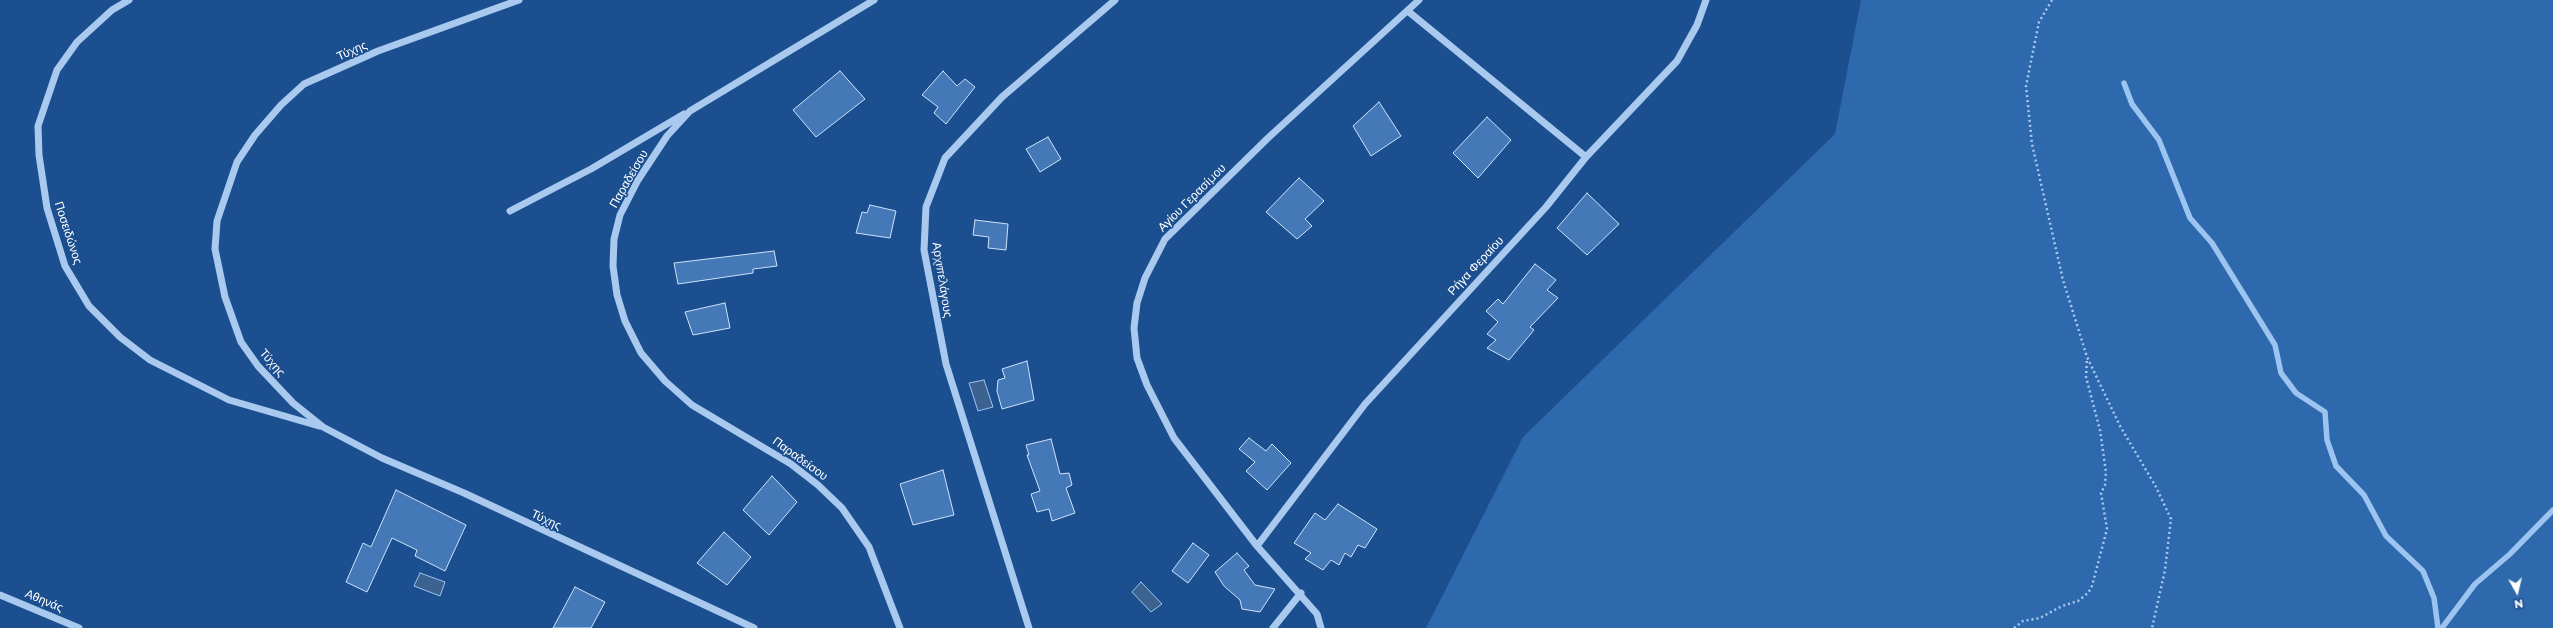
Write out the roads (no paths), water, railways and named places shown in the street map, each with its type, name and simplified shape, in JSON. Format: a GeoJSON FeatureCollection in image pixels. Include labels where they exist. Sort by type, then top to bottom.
{"type":"FeatureCollection","features":[{"type":"Feature","properties":{"kind":"street","name":"Ποσειδώνος"},"geometry":{"type":"LineString","coordinates":[[129,0],[112,10],[77,42],[57,70],[38,126],[39,155],[47,208],[65,266],[89,306],[120,337],[150,360],[229,400],[323,427]]}},
{"type":"Feature","properties":{"kind":"street","name":"Τύχης"},"geometry":{"type":"LineString","coordinates":[[519,0],[378,51],[304,84],[270,117],[255,135],[237,162],[217,221],[215,250],[225,297],[241,342],[258,366],[293,403],[323,427],[382,458],[464,493],[754,628]]}},
{"type":"Feature","properties":{"kind":"street","name":"Παραδείσου"},"geometry":{"type":"LineString","coordinates":[[874,0],[690,111],[667,136],[638,180],[620,215],[614,239],[613,266],[617,295],[625,321],[642,353],[665,381],[692,405],[791,464],[818,485],[842,508],[869,547],[900,628]]}},
{"type":"Feature","properties":{"kind":"street","name":"Αρχιπελάγους"},"geometry":{"type":"LineString","coordinates":[[1029,628],[946,364],[924,250],[926,207],[945,158],[1002,97],[1115,0]]}},
{"type":"Feature","properties":{"kind":"street","name":"Αγίου Γερασίμου"},"geometry":{"type":"LineString","coordinates":[[1321,628],[1317,614],[1301,593],[1257,546],[1174,438],[1147,385],[1137,358],[1134,328],[1137,303],[1145,278],[1166,238],[1268,138],[1409,12],[1420,0]]}},
{"type":"Feature","properties":{"kind":"street","name":"Ρήγα Φεραίου"},"geometry":{"type":"LineString","coordinates":[[1257,546],[1365,404],[1546,207],[1586,157],[1677,60],[1697,26],[1706,0]]}},
{"type":"Feature","properties":{"kind":"street"},"geometry":{"type":"LineString","coordinates":[[1409,12],[1586,157]]}},
{"type":"Feature","properties":{"kind":"street"},"geometry":{"type":"LineString","coordinates":[[510,211],[591,169],[690,111]]}},
{"type":"Feature","properties":{"kind":"street"},"geometry":{"type":"LineString","coordinates":[[1273,628],[1301,593]]}},
{"type":"Feature","properties":{"kind":"street","name":"Αθηνάς"},"geometry":{"type":"LineString","coordinates":[[0,595],[79,628]]}},
{"type":"Feature","properties":{"kind":"waterway"},"geometry":{"type":"LineString","coordinates":[[2124,83],[2132,104],[2159,140],[2190,218],[2212,243],[2275,345],[2281,373],[2296,393],[2325,412],[2327,440],[2336,466],[2364,495],[2386,536],[2423,571],[2434,598],[2438,628]]}},
{"type":"Feature","properties":{"kind":"waterway"},"geometry":{"type":"LineString","coordinates":[[2442,628],[2475,584],[2510,554],[2553,510]]}}]}
